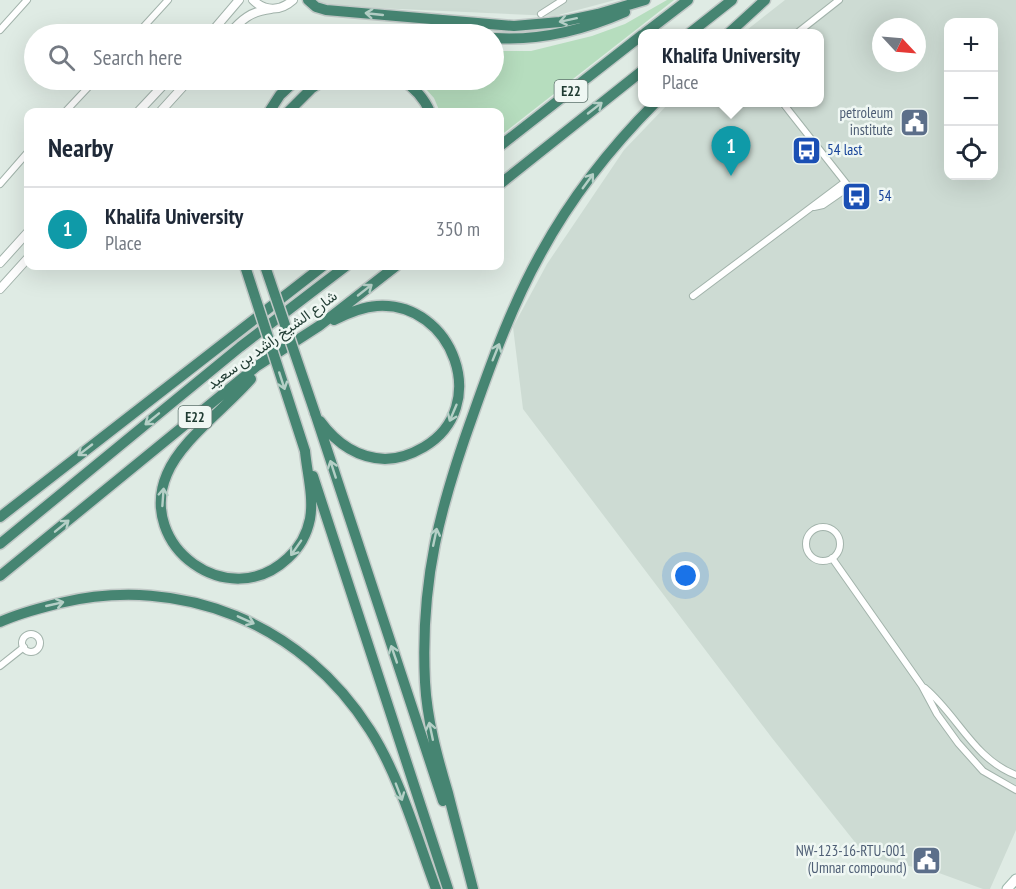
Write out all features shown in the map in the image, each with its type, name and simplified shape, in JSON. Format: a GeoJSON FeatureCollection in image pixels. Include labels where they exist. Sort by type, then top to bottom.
{"type":"FeatureCollection","features":[{"type":"Feature","properties":{"kind":"highway"},"geometry":{"type":"LineString","coordinates":[[308,0],[316,7],[326,10],[490,24]]}},
{"type":"Feature","properties":{"kind":"highway"},"geometry":{"type":"LineString","coordinates":[[504,25],[560,22],[645,0]]}},
{"type":"Feature","properties":{"kind":"highway"},"geometry":{"type":"LineString","coordinates":[[504,38],[532,38],[576,30],[611,18],[645,0]]}},
{"type":"Feature","properties":{"kind":"highway","name":"E22"},"geometry":{"type":"LineString","coordinates":[[650,29],[688,0]]}},
{"type":"Feature","properties":{"kind":"highway"},"geometry":{"type":"LineString","coordinates":[[695,29],[732,0]]}},
{"type":"Feature","properties":{"kind":"highway"},"geometry":{"type":"LineString","coordinates":[[733,29],[765,0]]}},
{"type":"Feature","properties":{"kind":"highway","name":"E22"},"geometry":{"type":"LineString","coordinates":[[504,143],[638,39]]}},
{"type":"Feature","properties":{"kind":"highway","name":"E22"},"geometry":{"type":"LineString","coordinates":[[504,181],[638,74]]}},
{"type":"Feature","properties":{"kind":"highway"},"geometry":{"type":"LineString","coordinates":[[272,108],[285,90]]}},
{"type":"Feature","properties":{"kind":"highway"},"geometry":{"type":"LineString","coordinates":[[292,108],[311,90]]}},
{"type":"Feature","properties":{"kind":"highway"},"geometry":{"type":"LineString","coordinates":[[416,90],[428,108]]}},
{"type":"Feature","properties":{"kind":"highway"},"geometry":{"type":"LineString","coordinates":[[473,889],[438,759],[427,702],[424,642],[428,577],[435,539],[443,504],[489,370],[510,317],[541,254],[575,198],[592,175],[651,107]]}},
{"type":"Feature","properties":{"kind":"highway"},"geometry":{"type":"LineString","coordinates":[[246,270],[448,889]]}},
{"type":"Feature","properties":{"kind":"highway"},"geometry":{"type":"LineString","coordinates":[[266,270],[473,889]]}},
{"type":"Feature","properties":{"kind":"highway"},"geometry":{"type":"LineString","coordinates":[[3,514],[318,270]]}},
{"type":"Feature","properties":{"kind":"highway","name":"شارع الشيخ راشد بن سعيد"},"geometry":{"type":"LineString","coordinates":[[0,543],[240,347],[341,270]]}},
{"type":"Feature","properties":{"kind":"highway","name":"شارع الشيخ راشد بن سعيد"},"geometry":{"type":"LineString","coordinates":[[0,576],[257,366],[319,326],[391,270]]}},
{"type":"Feature","properties":{"kind":"highway"},"geometry":{"type":"LineString","coordinates":[[315,414],[335,439],[347,448],[374,458],[403,457],[430,444],[440,434],[455,409],[460,385],[456,360],[451,349],[436,328],[415,313],[391,306],[378,306],[353,311],[319,326]]}},
{"type":"Feature","properties":{"kind":"highway"},"geometry":{"type":"LineString","coordinates":[[257,366],[249,381],[174,460],[166,476],[162,494],[162,512],[167,530],[176,546],[199,569],[226,579],[255,578],[281,565],[300,544],[310,518],[311,504],[304,451]]}},
{"type":"Feature","properties":{"kind":"highway"},"geometry":{"type":"LineString","coordinates":[[0,622],[44,607],[86,597],[125,594],[165,597],[222,610],[274,634],[327,675],[371,731],[395,780],[436,889]]}},
{"type":"Feature","properties":{"kind":"main road"},"geometry":{"type":"LineString","coordinates":[[1007,889],[1016,879]]}},
{"type":"Feature","properties":{"kind":"street"},"geometry":{"type":"LineString","coordinates":[[0,30],[27,0]]}},
{"type":"Feature","properties":{"kind":"street"},"geometry":{"type":"LineString","coordinates":[[146,24],[168,0]]}},
{"type":"Feature","properties":{"kind":"street"},"geometry":{"type":"LineString","coordinates":[[219,24],[239,0]]}},
{"type":"Feature","properties":{"kind":"street"},"geometry":{"type":"LineString","coordinates":[[253,0],[271,9]]}},
{"type":"Feature","properties":{"kind":"street"},"geometry":{"type":"LineString","coordinates":[[239,24],[247,16],[262,10],[285,6],[293,0]]}},
{"type":"Feature","properties":{"kind":"street"},"geometry":{"type":"LineString","coordinates":[[541,14],[563,0]]}},
{"type":"Feature","properties":{"kind":"street"},"geometry":{"type":"LineString","coordinates":[[802,29],[839,0]]}},
{"type":"Feature","properties":{"kind":"street"},"geometry":{"type":"LineString","coordinates":[[69,108],[86,90]]}},
{"type":"Feature","properties":{"kind":"street"},"geometry":{"type":"LineString","coordinates":[[142,108],[159,90]]}},
{"type":"Feature","properties":{"kind":"street"},"geometry":{"type":"LineString","coordinates":[[164,108],[180,90]]}},
{"type":"Feature","properties":{"kind":"street"},"geometry":{"type":"LineString","coordinates":[[693,296],[814,207],[823,205],[847,185],[786,107]]}},
{"type":"Feature","properties":{"kind":"street"},"geometry":{"type":"LineString","coordinates":[[0,183],[24,156]]}},
{"type":"Feature","properties":{"kind":"street"},"geometry":{"type":"LineString","coordinates":[[0,263],[24,236]]}},
{"type":"Feature","properties":{"kind":"street"},"geometry":{"type":"LineString","coordinates":[[0,289],[24,262]]}},
{"type":"Feature","properties":{"kind":"street"},"geometry":{"type":"LineString","coordinates":[[816,528],[827,528],[837,534],[838,551],[832,558],[819,561],[809,553],[807,539],[816,528]]}},
{"type":"Feature","properties":{"kind":"street"},"geometry":{"type":"LineString","coordinates":[[832,558],[922,686],[946,727],[971,760],[989,775],[1016,790]]}},
{"type":"Feature","properties":{"kind":"street"},"geometry":{"type":"LineString","coordinates":[[0,666],[24,647]]}},
{"type":"Feature","properties":{"kind":"street"},"geometry":{"type":"LineString","coordinates":[[922,686],[939,702],[986,757],[1016,775]]}},
{"type":"Feature","properties":{"kind":"shaded area"},"geometry":{"type":"Polygon","coordinates":[[[316,0],[615,0],[555,16],[355,7],[320,3],[316,0]]]}},
{"type":"Feature","properties":{"kind":"shaded area"},"geometry":{"type":"Polygon","coordinates":[[[785,0],[1016,0],[1016,830],[990,889],[983,889],[939,873],[866,856],[772,738],[523,409],[513,327],[547,264],[624,150],[665,107],[780,107],[805,133],[785,107],[824,107],[824,29],[748,29],[785,0]]]}},
{"type":"Feature","properties":{"kind":"green space"},"geometry":{"type":"Polygon","coordinates":[[[667,0],[674,0],[504,133],[504,108],[438,108],[427,90],[504,90],[504,51],[531,51],[592,36],[625,24],[667,0]]]}},
{"type":"Feature","properties":{"kind":"place","name":"petroleum institute"},"geometry":{"type":"Point","coordinates":[914,122]}},
{"type":"Feature","properties":{"kind":"place","name":"54 last"},"geometry":{"type":"Point","coordinates":[806,150]}},
{"type":"Feature","properties":{"kind":"place","name":"Khalifa University"},"geometry":{"type":"Point","coordinates":[731,176]}},
{"type":"Feature","properties":{"kind":"place","name":"54"},"geometry":{"type":"Point","coordinates":[857,196]}},
{"type":"Feature","properties":{"kind":"place","name":"NW-123-16-RTU-001 (Umnar compound)"},"geometry":{"type":"Point","coordinates":[927,860]}}]}
